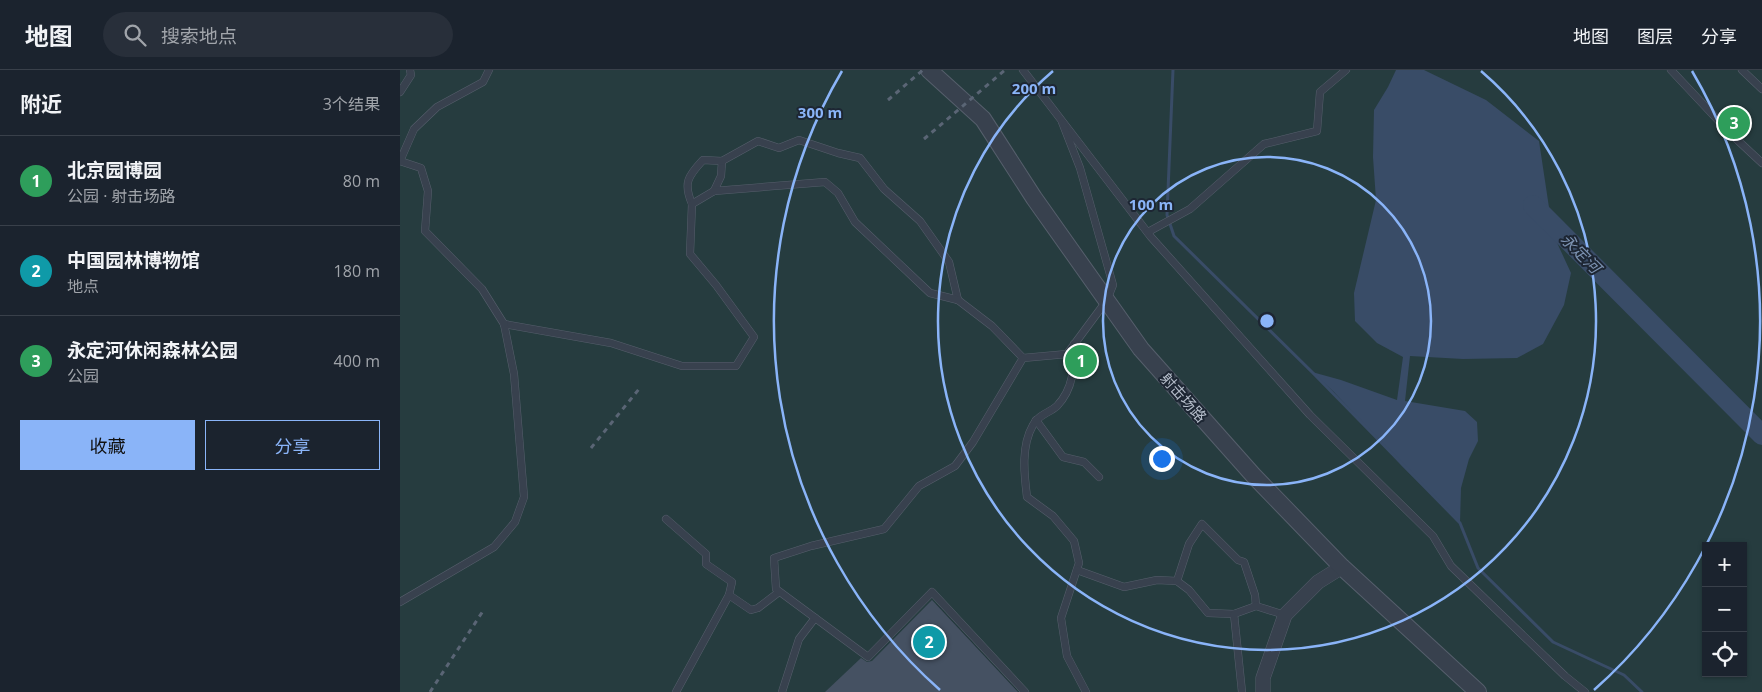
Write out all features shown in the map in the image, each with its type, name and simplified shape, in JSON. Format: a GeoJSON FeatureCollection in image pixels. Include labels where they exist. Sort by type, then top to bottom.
{"type":"FeatureCollection","features":[{"type":"Feature","properties":{"kind":"street","name":"射击场路"},"geometry":{"type":"LineString","coordinates":[[929,70],[983,119],[1034,198],[1141,350],[1253,475],[1342,567],[1478,692]]}},
{"type":"Feature","properties":{"kind":"street"},"geometry":{"type":"LineString","coordinates":[[1263,692],[1263,678],[1285,615],[1318,582],[1342,567]]}},
{"type":"Feature","properties":{"kind":"lane"},"geometry":{"type":"LineString","coordinates":[[400,92],[411,75],[410,70]]}},
{"type":"Feature","properties":{"kind":"lane"},"geometry":{"type":"LineString","coordinates":[[400,602],[494,547],[515,522],[524,498],[514,374],[504,324],[482,289],[425,231],[428,191],[422,168],[400,161],[414,129],[437,108],[483,82],[489,70]]}},
{"type":"Feature","properties":{"kind":"lane"},"geometry":{"type":"LineString","coordinates":[[1023,70],[1148,232],[1310,416],[1432,536],[1451,566],[1565,676],[1585,692]]}},
{"type":"Feature","properties":{"kind":"lane"},"geometry":{"type":"LineString","coordinates":[[1148,232],[1190,209],[1264,144],[1317,131],[1320,92],[1346,70]]}},
{"type":"Feature","properties":{"kind":"lane"},"geometry":{"type":"LineString","coordinates":[[1671,70],[1732,135],[1762,163]]}},
{"type":"Feature","properties":{"kind":"lane"},"geometry":{"type":"LineString","coordinates":[[1742,70],[1762,89]]}},
{"type":"Feature","properties":{"kind":"lane"},"geometry":{"type":"LineString","coordinates":[[1022,358],[1067,354],[1106,300],[1112,285],[1080,168],[1062,122]]}},
{"type":"Feature","properties":{"kind":"lane"},"geometry":{"type":"LineString","coordinates":[[504,324],[611,343],[682,366],[736,366],[754,337],[716,285],[690,254],[692,204],[686,190],[690,174],[703,160],[722,161],[758,141],[780,148],[799,140],[838,154],[860,158],[884,189],[920,222],[949,262],[958,300]]}},
{"type":"Feature","properties":{"kind":"lane"},"geometry":{"type":"LineString","coordinates":[[714,191],[721,176],[722,161]]}},
{"type":"Feature","properties":{"kind":"lane"},"geometry":{"type":"LineString","coordinates":[[692,204],[714,191],[825,182],[838,193],[855,222],[930,293],[958,300],[992,326],[1022,358]]}},
{"type":"Feature","properties":{"kind":"lane"},"geometry":{"type":"LineString","coordinates":[[1074,344],[1074,373],[1068,389],[1057,406],[1036,420],[1032,426],[1024,455],[1027,496],[1053,516],[1074,541],[1079,563],[1061,618],[1067,656],[1086,692]]}},
{"type":"Feature","properties":{"kind":"lane"},"geometry":{"type":"LineString","coordinates":[[1022,358],[973,442],[954,466],[919,486],[884,529],[849,539],[811,546],[774,558],[776,589],[868,657],[932,592],[1025,692]]}},
{"type":"Feature","properties":{"kind":"lane"},"geometry":{"type":"LineString","coordinates":[[1036,420],[1063,457],[1084,462],[1099,477]]}},
{"type":"Feature","properties":{"kind":"lane"},"geometry":{"type":"LineString","coordinates":[[666,519],[706,554],[706,564],[732,582],[729,595],[676,692]]}},
{"type":"Feature","properties":{"kind":"lane"},"geometry":{"type":"LineString","coordinates":[[1176,581],[1188,544],[1202,524],[1238,560],[1244,562],[1255,595],[1256,606]]}},
{"type":"Feature","properties":{"kind":"lane"},"geometry":{"type":"LineString","coordinates":[[1077,570],[1124,587],[1157,580],[1176,581],[1189,590],[1208,612],[1234,614],[1256,606],[1285,615]]}},
{"type":"Feature","properties":{"kind":"lane"},"geometry":{"type":"LineString","coordinates":[[729,595],[751,610],[758,608],[779,592]]}},
{"type":"Feature","properties":{"kind":"lane"},"geometry":{"type":"LineString","coordinates":[[1234,614],[1242,692]]}},
{"type":"Feature","properties":{"kind":"lane"},"geometry":{"type":"LineString","coordinates":[[782,692],[799,639],[815,618]]}},
{"type":"Feature","properties":{"kind":"green space"},"geometry":{"type":"Polygon","coordinates":[[[400,70],[1762,70],[1762,692],[400,692],[400,70]]]}},
{"type":"Feature","properties":{"kind":"water"},"geometry":{"type":"Polygon","coordinates":[[[1396,70],[1424,70],[1486,100],[1539,141],[1553,234],[1571,273],[1564,305],[1543,344],[1517,358],[1463,359],[1410,356],[1405,401],[1465,411],[1477,422],[1478,441],[1469,459],[1461,488],[1460,523],[1402,466],[1334,392],[1312,372],[1397,400],[1403,357],[1377,343],[1355,321],[1354,293],[1376,200],[1373,157],[1374,110],[1396,70]]]}},
{"type":"Feature","properties":{"kind":"building"},"geometry":{"type":"Polygon","coordinates":[[[932,600],[1018,692],[825,692],[861,658],[867,662],[872,661],[932,600]]]}},
{"type":"Feature","properties":{"kind":"waterway"},"geometry":{"type":"LineString","coordinates":[[1173,70],[1167,215],[1174,236],[1312,372],[1460,523],[1478,568],[1553,642],[1624,675],[1642,692]]}},
{"type":"Feature","properties":{"kind":"waterway","name":"永定河"},"geometry":{"type":"LineString","coordinates":[[1533,205],[1762,435]]}},
{"type":"Feature","properties":{"kind":"railway"},"geometry":{"type":"LineString","coordinates":[[888,100],[923,70]]}},
{"type":"Feature","properties":{"kind":"railway"},"geometry":{"type":"LineString","coordinates":[[924,139],[1005,70]]}},
{"type":"Feature","properties":{"kind":"railway"},"geometry":{"type":"LineString","coordinates":[[591,448],[639,389]]}},
{"type":"Feature","properties":{"kind":"railway"},"geometry":{"type":"LineString","coordinates":[[430,692],[483,611]]}},
{"type":"Feature","properties":{"kind":"place","name":"永定河休闲森林公园"},"geometry":{"type":"Point","coordinates":[1734,123]}},
{"type":"Feature","properties":{"kind":"place","name":"北京园博园"},"geometry":{"type":"Point","coordinates":[1081,361]}},
{"type":"Feature","properties":{"kind":"place","name":"中国园林博物馆"},"geometry":{"type":"Point","coordinates":[929,642]}}]}
